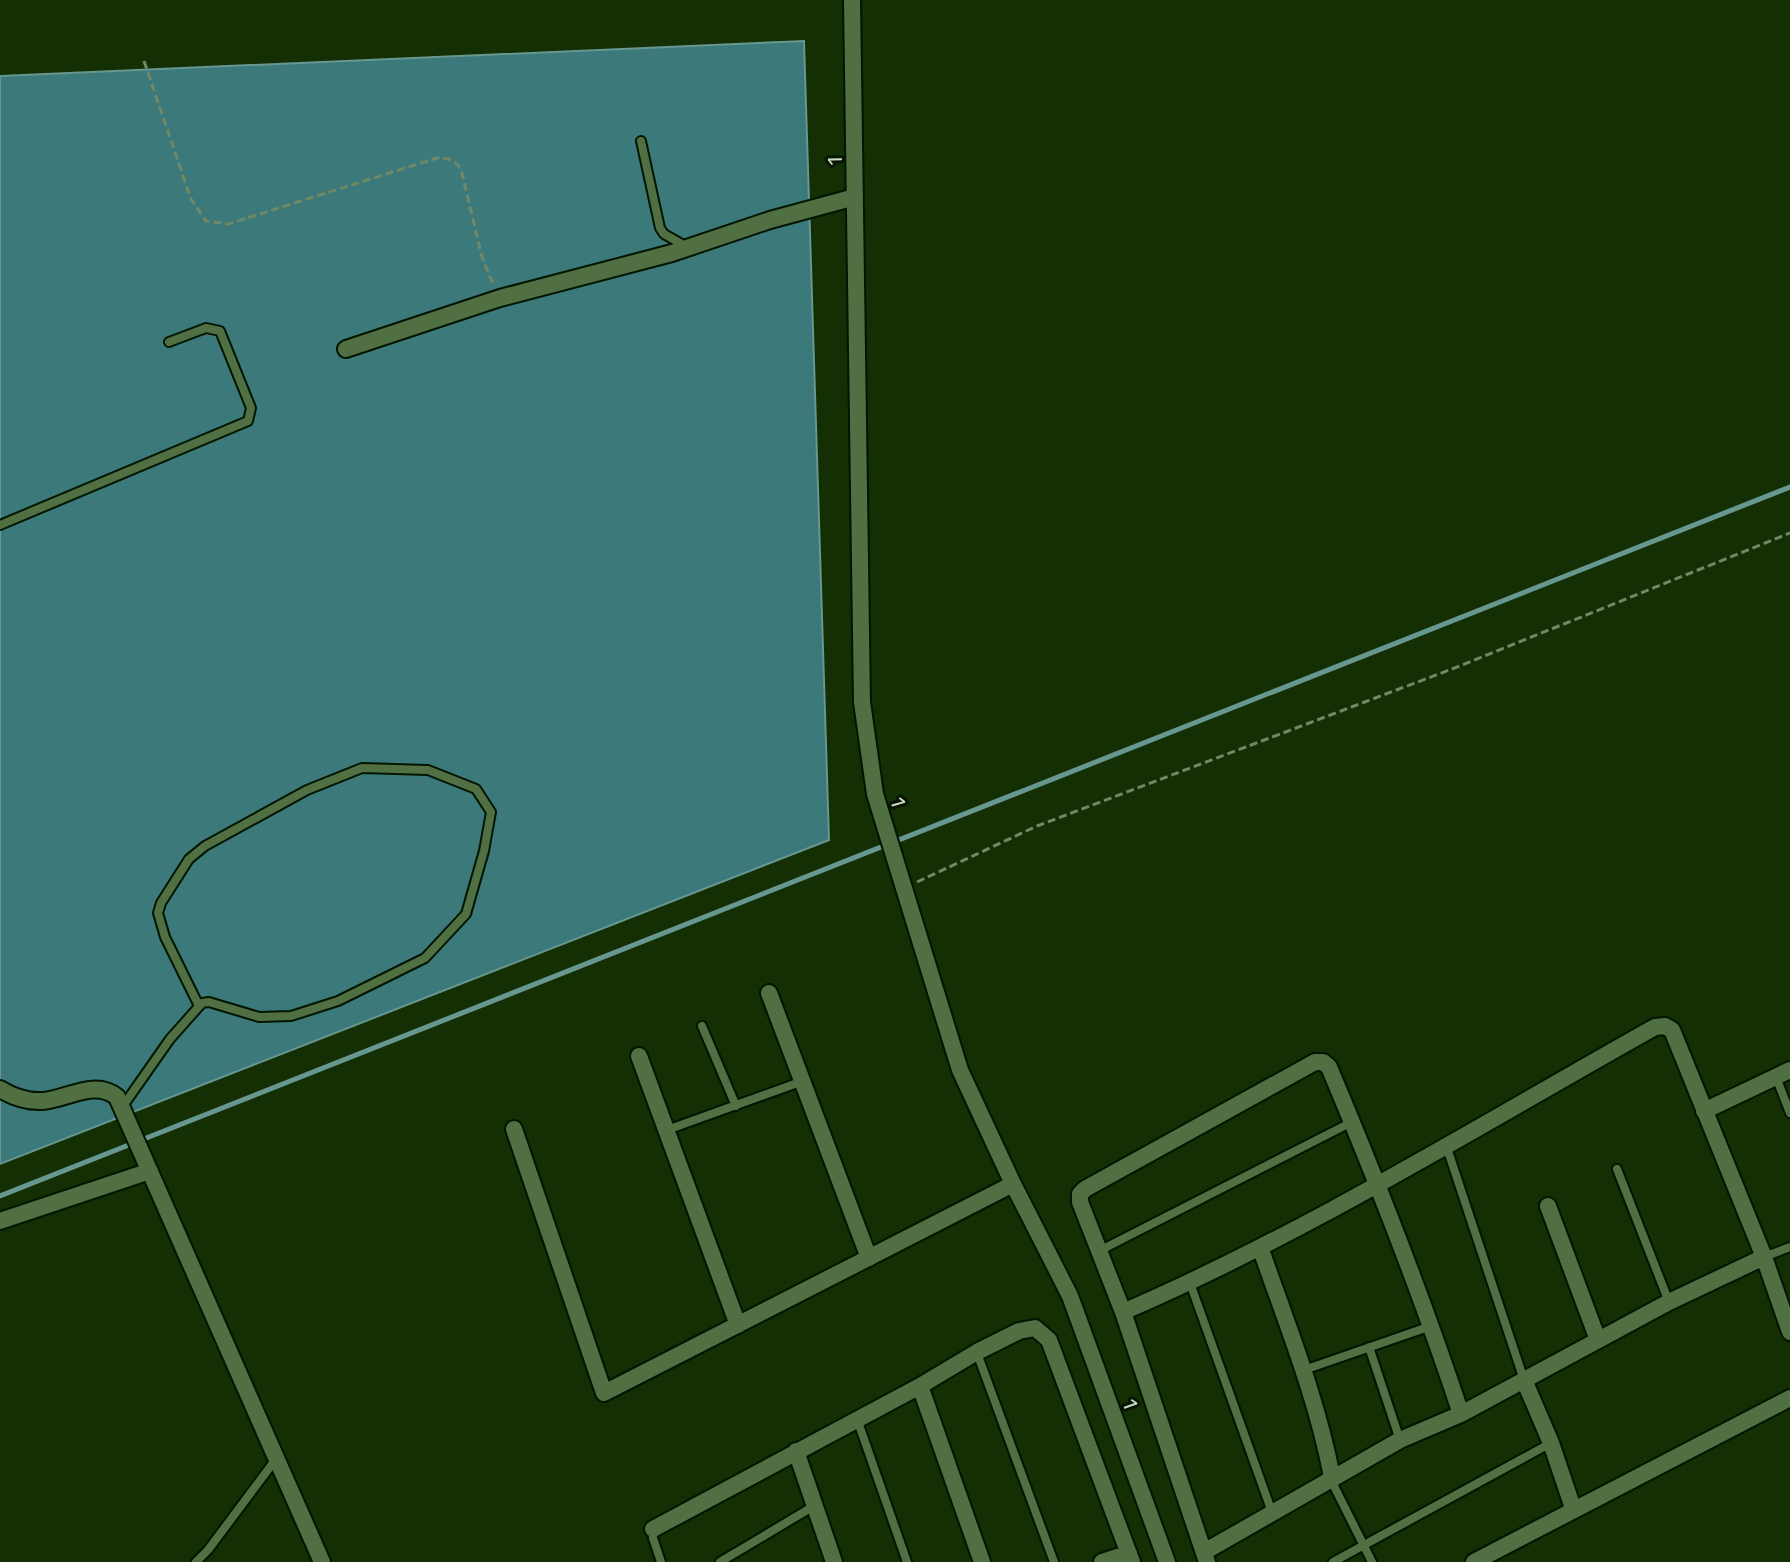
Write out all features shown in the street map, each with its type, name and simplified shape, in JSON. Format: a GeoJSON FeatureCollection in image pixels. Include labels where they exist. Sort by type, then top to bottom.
{"type":"FeatureCollection","features":[{"type":"Feature","properties":{"kind":"street","name":"1"},"geometry":{"type":"LineString","coordinates":[[852,0],[862,702],[875,794],[960,1070],[1070,1296],[1167,1562]]}},
{"type":"Feature","properties":{"kind":"street"},"geometry":{"type":"LineString","coordinates":[[346,349],[500,298],[687,248],[770,220],[855,197]]}},
{"type":"Feature","properties":{"kind":"street"},"geometry":{"type":"LineString","coordinates":[[769,993],[869,1258]]}},
{"type":"Feature","properties":{"kind":"street"},"geometry":{"type":"LineString","coordinates":[[1123,1312],[1190,1283],[1260,1247],[1655,1027],[1665,1026],[1672,1030],[1764,1257],[1790,1332]]}},
{"type":"Feature","properties":{"kind":"street"},"geometry":{"type":"LineString","coordinates":[[639,1056],[738,1325]]}},
{"type":"Feature","properties":{"kind":"street"},"geometry":{"type":"LineString","coordinates":[[1461,1414],[1432,1326],[1377,1184],[1329,1067],[1323,1062],[1315,1062],[1080,1194],[1080,1202],[1123,1312],[1205,1557],[1332,1477],[1400,1440],[1461,1414],[1669,1302],[1764,1257]]}},
{"type":"Feature","properties":{"kind":"street"},"geometry":{"type":"LineString","coordinates":[[1704,1111],[1783,1073]]}},
{"type":"Feature","properties":{"kind":"street"},"geometry":{"type":"LineString","coordinates":[[0,1089],[13,1096],[41,1101],[90,1089],[100,1090],[112,1093],[122,1106],[322,1562]]}},
{"type":"Feature","properties":{"kind":"street"},"geometry":{"type":"LineString","coordinates":[[514,1129],[604,1393],[1013,1184]]}},
{"type":"Feature","properties":{"kind":"street"},"geometry":{"type":"LineString","coordinates":[[0,1221],[148,1167]]}},
{"type":"Feature","properties":{"kind":"street"},"geometry":{"type":"LineString","coordinates":[[1548,1206],[1598,1340]]}},
{"type":"Feature","properties":{"kind":"street"},"geometry":{"type":"LineString","coordinates":[[1260,1247],[1303,1370],[1327,1449],[1332,1477]]}},
{"type":"Feature","properties":{"kind":"street"},"geometry":{"type":"LineString","coordinates":[[653,1529],[920,1386],[977,1352],[1019,1331],[1035,1328],[1049,1340],[1131,1557],[1102,1562]]}},
{"type":"Feature","properties":{"kind":"street"},"geometry":{"type":"LineString","coordinates":[[1524,1380],[1551,1443],[1573,1508]]}},
{"type":"Feature","properties":{"kind":"street"},"geometry":{"type":"LineString","coordinates":[[920,1386],[982,1562]]}},
{"type":"Feature","properties":{"kind":"street"},"geometry":{"type":"LineString","coordinates":[[1474,1562],[1790,1398]]}},
{"type":"Feature","properties":{"kind":"street"},"geometry":{"type":"LineString","coordinates":[[796,1451],[834,1562]]}},
{"type":"Feature","properties":{"kind":"lane"},"geometry":{"type":"LineString","coordinates":[[641,141],[660,228],[664,234],[687,248]]}},
{"type":"Feature","properties":{"kind":"lane"},"geometry":{"type":"LineString","coordinates":[[0,525],[248,421],[251,408],[220,331],[206,328],[169,342]]}},
{"type":"Feature","properties":{"kind":"lane"},"geometry":{"type":"LineString","coordinates":[[122,1106],[170,1039],[199,1006],[209,1002],[259,1017],[291,1016],[338,1001],[425,958],[466,914],[484,851],[491,812],[476,789],[428,770],[362,768],[307,790],[205,846],[189,859],[161,903],[158,920],[199,1006]]}},
{"type":"Feature","properties":{"kind":"lane"},"geometry":{"type":"LineString","coordinates":[[702,1026],[736,1106]]}},
{"type":"Feature","properties":{"kind":"lane"},"geometry":{"type":"LineString","coordinates":[[1783,1073],[1790,1113]]}},
{"type":"Feature","properties":{"kind":"lane"},"geometry":{"type":"LineString","coordinates":[[666,1130],[803,1081]]}},
{"type":"Feature","properties":{"kind":"lane"},"geometry":{"type":"LineString","coordinates":[[1099,1251],[1352,1122]]}},
{"type":"Feature","properties":{"kind":"lane"},"geometry":{"type":"LineString","coordinates":[[1446,1144],[1524,1380]]}},
{"type":"Feature","properties":{"kind":"lane"},"geometry":{"type":"LineString","coordinates":[[1617,1169],[1669,1302]]}},
{"type":"Feature","properties":{"kind":"lane"},"geometry":{"type":"LineString","coordinates":[[1764,1257],[1790,1247]]}},
{"type":"Feature","properties":{"kind":"lane"},"geometry":{"type":"LineString","coordinates":[[1190,1283],[1273,1515]]}},
{"type":"Feature","properties":{"kind":"lane"},"geometry":{"type":"LineString","coordinates":[[1303,1370],[1432,1326]]}},
{"type":"Feature","properties":{"kind":"lane"},"geometry":{"type":"LineString","coordinates":[[1369,1347],[1400,1440]]}},
{"type":"Feature","properties":{"kind":"lane"},"geometry":{"type":"LineString","coordinates":[[977,1352],[1054,1562]]}},
{"type":"Feature","properties":{"kind":"lane"},"geometry":{"type":"LineString","coordinates":[[856,1419],[907,1562]]}},
{"type":"Feature","properties":{"kind":"lane"},"geometry":{"type":"LineString","coordinates":[[1333,1562],[1551,1443]]}},
{"type":"Feature","properties":{"kind":"lane"},"geometry":{"type":"LineString","coordinates":[[196,1562],[276,1459]]}},
{"type":"Feature","properties":{"kind":"lane"},"geometry":{"type":"LineString","coordinates":[[1332,1477],[1372,1562]]}},
{"type":"Feature","properties":{"kind":"lane"},"geometry":{"type":"LineString","coordinates":[[720,1562],[814,1506]]}},
{"type":"Feature","properties":{"kind":"lane"},"geometry":{"type":"LineString","coordinates":[[653,1529],[661,1562]]}},
{"type":"Feature","properties":{"kind":"path"},"geometry":{"type":"LineString","coordinates":[[144,61],[191,199],[206,221],[228,224],[437,158],[447,158],[461,169],[482,257],[500,298]]}},
{"type":"Feature","properties":{"kind":"path"},"geometry":{"type":"LineString","coordinates":[[902,889],[1037,826],[1452,669],[1790,533]]}},
{"type":"Feature","properties":{"kind":"water"},"geometry":{"type":"Polygon","coordinates":[[[804,41],[829,840],[0,1164],[0,76],[804,41]]]}},
{"type":"Feature","properties":{"kind":"waterway"},"geometry":{"type":"LineString","coordinates":[[0,1196],[1790,487]]}}]}
